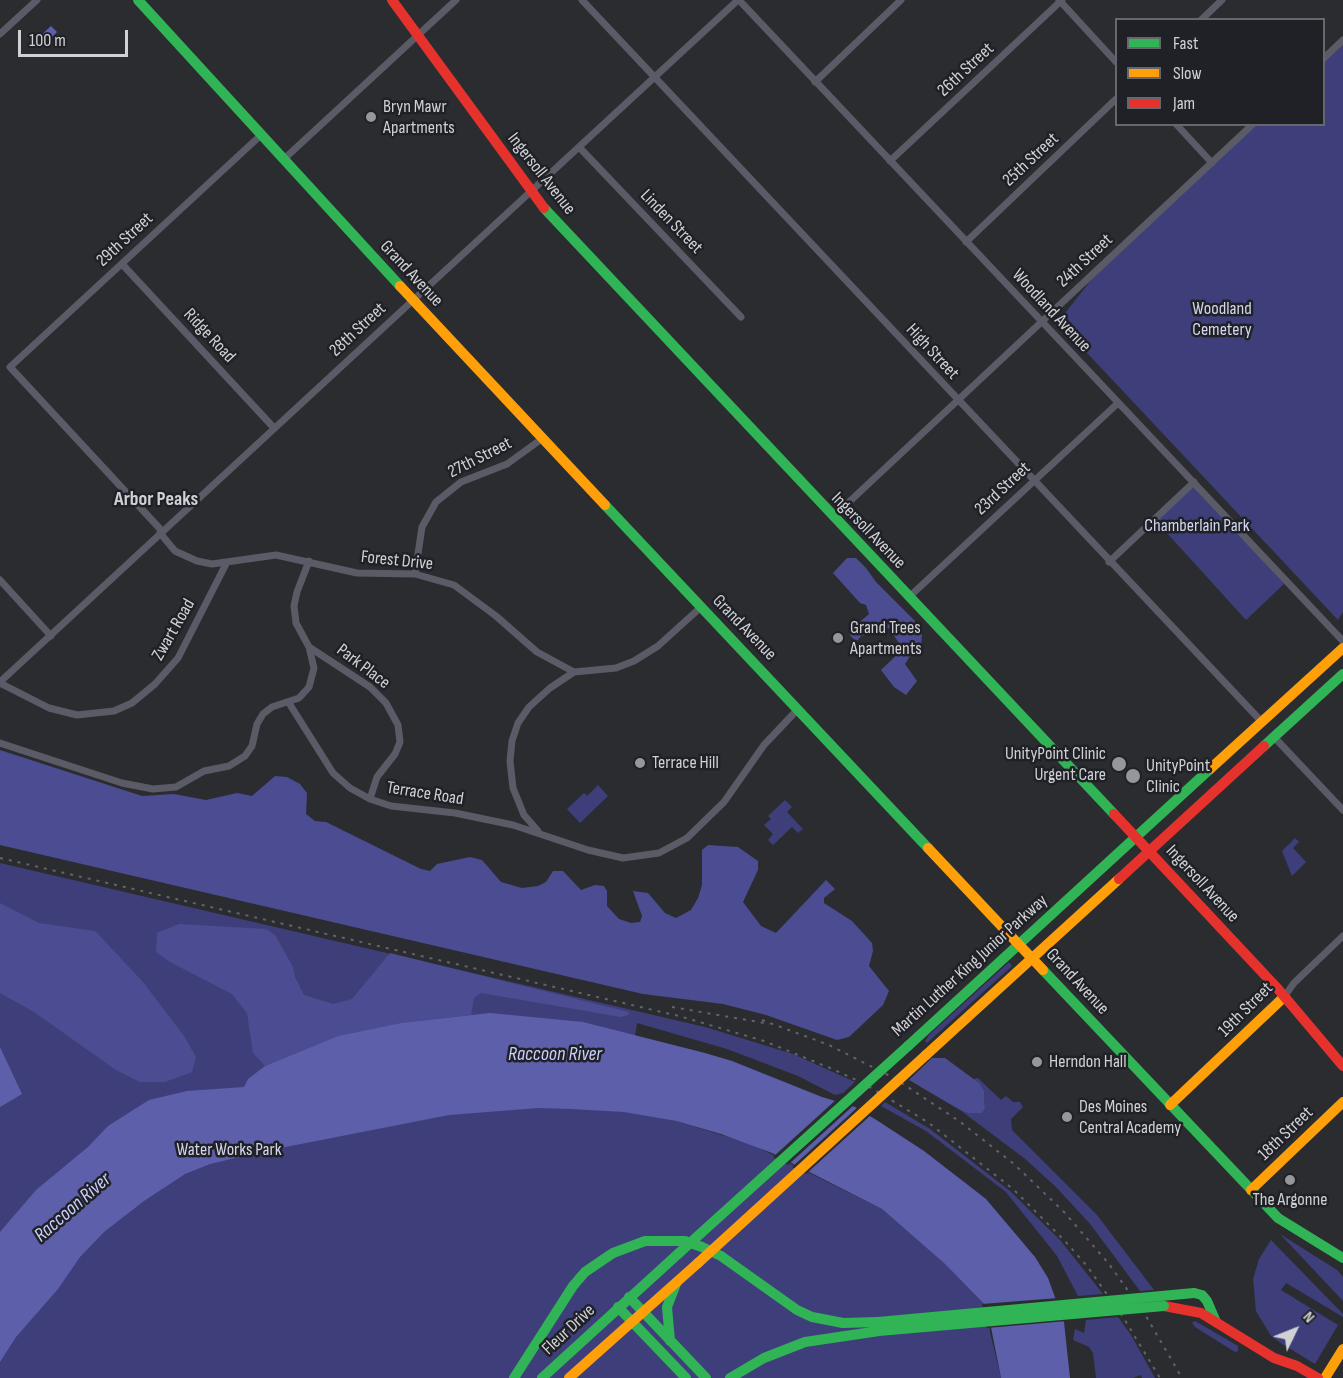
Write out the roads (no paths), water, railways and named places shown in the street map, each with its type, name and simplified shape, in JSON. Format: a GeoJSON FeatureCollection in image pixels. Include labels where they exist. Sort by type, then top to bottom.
{"type":"FeatureCollection","features":[{"type":"Feature","properties":{"kind":"main road","name":"Grand Avenue"},"geometry":{"type":"LineString","coordinates":[[138,0],[413,300],[1251,1190],[1283,1222],[1343,1258]]}},
{"type":"Feature","properties":{"kind":"main road","name":"Ingersoll Avenue"},"geometry":{"type":"LineString","coordinates":[[392,0],[530,192],[833,518],[1149,851],[1284,997],[1343,1066]]}},
{"type":"Feature","properties":{"kind":"main road","name":"Martin Luther King Junior Parkway"},"geometry":{"type":"LineString","coordinates":[[618,1307],[908,1046],[1343,648]]}},
{"type":"Feature","properties":{"kind":"main road","name":"Martin Luther King Junior Parkway"},"geometry":{"type":"LineString","coordinates":[[631,1322],[1343,674]]}},
{"type":"Feature","properties":{"kind":"main road","name":"19th Street"},"geometry":{"type":"LineString","coordinates":[[1170,1105],[1284,997]]}},
{"type":"Feature","properties":{"kind":"main road","name":"18th Street"},"geometry":{"type":"LineString","coordinates":[[1251,1190],[1343,1102]]}},
{"type":"Feature","properties":{"kind":"main road"},"geometry":{"type":"LineString","coordinates":[[514,1378],[573,1286],[585,1272],[613,1253],[645,1241],[685,1241],[722,1256],[797,1310],[813,1317],[843,1323],[878,1326],[1164,1306],[1196,1311],[1274,1358],[1297,1366],[1318,1378]]}},
{"type":"Feature","properties":{"kind":"main road"},"geometry":{"type":"LineString","coordinates":[[670,1341],[667,1307],[676,1281]]}},
{"type":"Feature","properties":{"kind":"main road"},"geometry":{"type":"LineString","coordinates":[[730,1378],[764,1358],[796,1345],[878,1326],[1194,1293],[1202,1295],[1207,1301],[1216,1322]]}},
{"type":"Feature","properties":{"kind":"main road"},"geometry":{"type":"LineString","coordinates":[[629,1297],[705,1377]]}},
{"type":"Feature","properties":{"kind":"main road"},"geometry":{"type":"LineString","coordinates":[[618,1307],[686,1378]]}},
{"type":"Feature","properties":{"kind":"main road","name":"Fleur Drive"},"geometry":{"type":"LineString","coordinates":[[542,1378],[618,1307]]}},
{"type":"Feature","properties":{"kind":"main road","name":"Fleur Drive"},"geometry":{"type":"LineString","coordinates":[[569,1378],[631,1322]]}},
{"type":"Feature","properties":{"kind":"main road"},"geometry":{"type":"LineString","coordinates":[[1325,1378],[1343,1349]]}},
{"type":"Feature","properties":{"kind":"street"},"geometry":{"type":"LineString","coordinates":[[0,34],[37,0]]}},
{"type":"Feature","properties":{"kind":"street"},"geometry":{"type":"LineString","coordinates":[[284,159],[456,0]]}},
{"type":"Feature","properties":{"kind":"street","name":"High Street"},"geometry":{"type":"LineString","coordinates":[[582,0],[1033,482],[1262,722]]}},
{"type":"Feature","properties":{"kind":"street","name":"28th Street"},"geometry":{"type":"LineString","coordinates":[[0,683],[738,0]]}},
{"type":"Feature","properties":{"kind":"street","name":"Woodland Avenue"},"geometry":{"type":"LineString","coordinates":[[738,0],[1343,641]]}},
{"type":"Feature","properties":{"kind":"street"},"geometry":{"type":"LineString","coordinates":[[815,81],[902,0]]}},
{"type":"Feature","properties":{"kind":"street"},"geometry":{"type":"LineString","coordinates":[[1203,18],[1222,0]]}},
{"type":"Feature","properties":{"kind":"street"},"geometry":{"type":"LineString","coordinates":[[1060,1],[1115,61]]}},
{"type":"Feature","properties":{"kind":"street","name":"26th Street"},"geometry":{"type":"LineString","coordinates":[[890,161],[1060,1]]}},
{"type":"Feature","properties":{"kind":"street"},"geometry":{"type":"LineString","coordinates":[[1325,56],[1343,40]]}},
{"type":"Feature","properties":{"kind":"street","name":"25th Street"},"geometry":{"type":"LineString","coordinates":[[966,242],[1115,100]]}},
{"type":"Feature","properties":{"kind":"street"},"geometry":{"type":"LineString","coordinates":[[1178,126],[1212,163]]}},
{"type":"Feature","properties":{"kind":"street","name":"24th Street"},"geometry":{"type":"LineString","coordinates":[[833,518],[1251,126]]}},
{"type":"Feature","properties":{"kind":"street","name":"29th Street"},"geometry":{"type":"LineString","coordinates":[[10,367],[261,135]]}},
{"type":"Feature","properties":{"kind":"street","name":"Linden Street"},"geometry":{"type":"LineString","coordinates":[[579,147],[741,317]]}},
{"type":"Feature","properties":{"kind":"street","name":"Ridge Road"},"geometry":{"type":"LineString","coordinates":[[122,264],[274,428]]}},
{"type":"Feature","properties":{"kind":"street","name":"Forest Drive"},"geometry":{"type":"LineString","coordinates":[[10,367],[176,551],[189,558],[212,564],[226,564],[276,555],[357,573],[415,574],[454,585],[496,616],[537,652],[574,672]]}},
{"type":"Feature","properties":{"kind":"street","name":"23rd Street"},"geometry":{"type":"LineString","coordinates":[[909,597],[1117,404]]}},
{"type":"Feature","properties":{"kind":"street","name":"27th Street"},"geometry":{"type":"LineString","coordinates":[[415,574],[422,527],[436,502],[460,482],[507,464],[543,438]]}},
{"type":"Feature","properties":{"kind":"street"},"geometry":{"type":"LineString","coordinates":[[1109,562],[1194,482]]}},
{"type":"Feature","properties":{"kind":"street","name":"Park Place"},"geometry":{"type":"LineString","coordinates":[[309,561],[294,606],[296,623],[309,647],[370,687],[386,703],[398,725],[400,742],[395,754],[377,777],[370,799]]}},
{"type":"Feature","properties":{"kind":"street","name":"Zwart Road"},"geometry":{"type":"LineString","coordinates":[[0,683],[68,714],[96,715],[132,703],[155,684],[178,658],[226,564]]}},
{"type":"Feature","properties":{"kind":"street"},"geometry":{"type":"LineString","coordinates":[[0,580],[51,636]]}},
{"type":"Feature","properties":{"kind":"street"},"geometry":{"type":"LineString","coordinates":[[538,831],[524,815],[513,788],[510,769],[512,741],[518,723],[529,707],[550,688],[574,672],[616,668],[634,661],[658,646],[701,607]]}},
{"type":"Feature","properties":{"kind":"street"},"geometry":{"type":"LineString","coordinates":[[0,743],[122,783],[162,790],[176,787],[204,771],[239,761],[252,746],[257,724],[263,714],[272,708],[289,703],[304,693],[312,680],[314,659],[309,647]]}},
{"type":"Feature","properties":{"kind":"street","name":"Terrace Road"},"geometry":{"type":"LineString","coordinates":[[289,703],[333,773],[350,788],[370,799],[391,806],[455,813],[538,831],[575,847],[611,856],[642,857],[669,849],[687,838],[717,809],[770,739],[798,709]]}},
{"type":"Feature","properties":{"kind":"street"},"geometry":{"type":"LineString","coordinates":[[1274,737],[1343,810]]}},
{"type":"Feature","properties":{"kind":"street","name":"19th Street"},"geometry":{"type":"LineString","coordinates":[[1284,997],[1294,983],[1343,936]]}},
{"type":"Feature","properties":{"kind":"water"},"geometry":{"type":"Polygon","coordinates":[[[51,26],[57,32],[45,44],[39,37],[51,26]]]}},
{"type":"Feature","properties":{"kind":"water","name":"Raccoon River"},"geometry":{"type":"Polygon","coordinates":[[[490,1013],[583,1022],[705,1053],[855,1107],[878,1121],[924,1151],[986,1199],[1035,1257],[1048,1278],[1064,1322],[1070,1378],[1001,1378],[987,1307],[945,1264],[882,1209],[772,1153],[721,1134],[676,1121],[624,1112],[538,1108],[449,1115],[260,1152],[210,1164],[185,1174],[144,1201],[104,1232],[80,1257],[58,1289],[16,1337],[0,1362],[0,1232],[36,1190],[88,1147],[108,1126],[149,1100],[187,1091],[244,1087],[248,1079],[265,1066],[338,1036],[401,1023],[490,1013]]]}},
{"type":"Feature","properties":{"kind":"water"},"geometry":{"type":"Polygon","coordinates":[[[0,1047],[22,1094],[0,1107],[0,1047]]]}},
{"type":"Feature","properties":{"kind":"railway"},"geometry":{"type":"LineString","coordinates":[[0,858],[679,1016],[764,1041],[830,1068],[863,1083],[929,1123],[1013,1189],[1087,1266],[1123,1317],[1160,1378]]}},
{"type":"Feature","properties":{"kind":"railway"},"geometry":{"type":"LineString","coordinates":[[672,1007],[770,1024]]}},
{"type":"Feature","properties":{"kind":"railway"},"geometry":{"type":"LineString","coordinates":[[762,1020],[829,1045],[894,1078],[959,1121],[1014,1164],[1064,1212],[1109,1264],[1146,1316],[1182,1378]]}},
{"type":"Feature","properties":{"kind":"place","name":"Bryn Mawr Apartments"},"geometry":{"type":"Point","coordinates":[371,117]}},
{"type":"Feature","properties":{"kind":"place","name":"Grand Trees Apartments"},"geometry":{"type":"Point","coordinates":[838,638]}},
{"type":"Feature","properties":{"kind":"place","name":"Terrace Hill"},"geometry":{"type":"Point","coordinates":[640,763]}},
{"type":"Feature","properties":{"kind":"place","name":"UnityPoint Clinic Urgent Care"},"geometry":{"type":"Point","coordinates":[1119,764]}},
{"type":"Feature","properties":{"kind":"place","name":"UnityPoint Clinic"},"geometry":{"type":"Point","coordinates":[1133,776]}},
{"type":"Feature","properties":{"kind":"place","name":"Herndon Hall"},"geometry":{"type":"Point","coordinates":[1037,1062]}},
{"type":"Feature","properties":{"kind":"place","name":"Des Moines Central Academy"},"geometry":{"type":"Point","coordinates":[1067,1117]}},
{"type":"Feature","properties":{"kind":"place","name":"The Argonne"},"geometry":{"type":"Point","coordinates":[1290,1180]}},
{"type":"Feature","properties":{"kind":"district","name":"Arbor Peaks"},"geometry":{"type":"Point","coordinates":[156,500]}},
{"type":"Feature","properties":{"kind":"park label","name":"Woodland Cemetery"},"geometry":{"type":"Point","coordinates":[1222,319]}},
{"type":"Feature","properties":{"kind":"park label","name":"Chamberlain Park"},"geometry":{"type":"Point","coordinates":[1197,526]}},
{"type":"Feature","properties":{"kind":"park label","name":"Water Works Park"},"geometry":{"type":"Point","coordinates":[229,1150]}}]}
